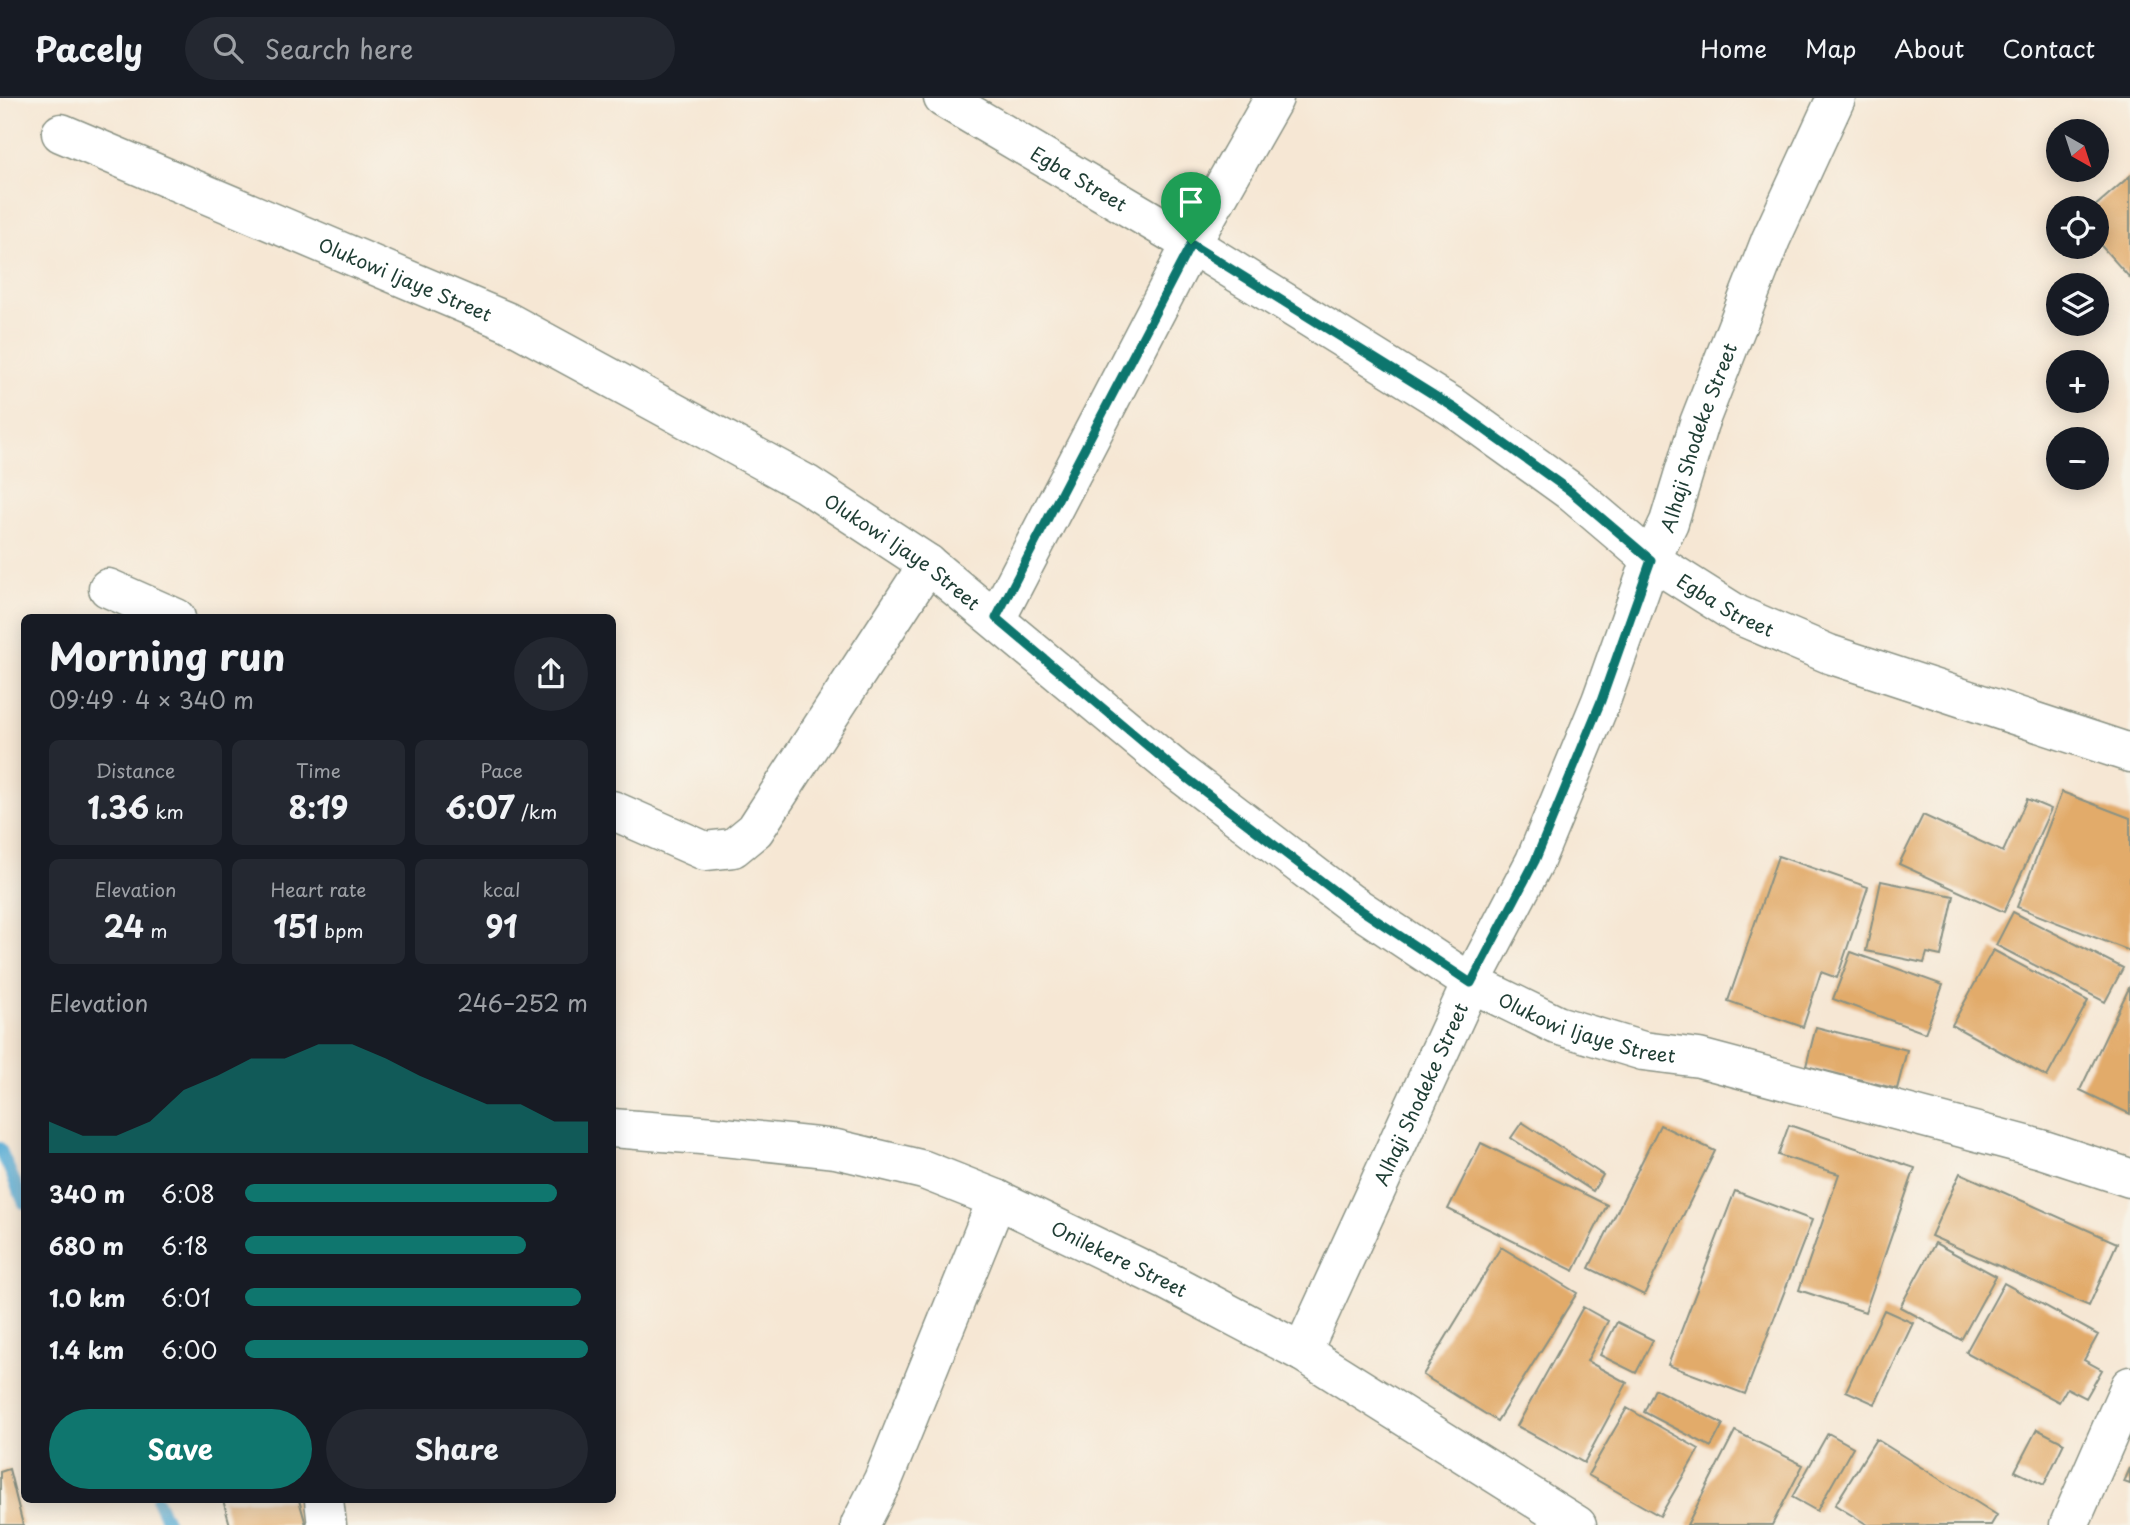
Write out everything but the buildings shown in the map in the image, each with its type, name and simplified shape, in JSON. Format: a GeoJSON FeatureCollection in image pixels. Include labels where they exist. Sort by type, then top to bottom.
{"type":"FeatureCollection","features":[{"type":"Feature","properties":{"kind":"street","name":"Egba Street"},"geometry":{"type":"LineString","coordinates":[[943,98],[1191,244],[1453,407],[1570,491],[1651,560],[1738,615],[1829,654],[2130,753]]}},
{"type":"Feature","properties":{"kind":"street"},"geometry":{"type":"LineString","coordinates":[[996,618],[1191,244],[1274,98]]}},
{"type":"Feature","properties":{"kind":"street","name":"Alhaji Shodeke Street"},"geometry":{"type":"LineString","coordinates":[[1302,1352],[1471,983],[1540,849],[1601,701],[1651,560],[1669,522],[1699,423],[1771,239],[1836,98]]}},
{"type":"Feature","properties":{"kind":"street","name":"Olukowi Ijaye Street"},"geometry":{"type":"LineString","coordinates":[[61,132],[508,322],[806,484],[928,564],[1175,769],[1349,902],[1471,983],[1557,1025],[1643,1051],[1699,1058],[2041,1149],[2130,1178]]}},
{"type":"Feature","properties":{"kind":"street"},"geometry":{"type":"LineString","coordinates":[[616,812],[705,851],[733,848],[755,830],[928,564]]}},
{"type":"Feature","properties":{"kind":"street"},"geometry":{"type":"LineString","coordinates":[[108,588],[167,614]]}},
{"type":"Feature","properties":{"kind":"street","name":"Onilekere Street"},"geometry":{"type":"LineString","coordinates":[[616,1128],[836,1149],[924,1170],[997,1199],[1169,1282],[1302,1352],[1577,1525]]}},
{"type":"Feature","properties":{"kind":"street"},"geometry":{"type":"LineString","coordinates":[[860,1525],[883,1480],[997,1199]]}},
{"type":"Feature","properties":{"kind":"street"},"geometry":{"type":"LineString","coordinates":[[2069,1525],[2130,1386]]}},
{"type":"Feature","properties":{"kind":"street"},"geometry":{"type":"LineString","coordinates":[[324,1503],[327,1525]]}},
{"type":"Feature","properties":{"kind":"waterway"},"geometry":{"type":"LineString","coordinates":[[0,1148],[21,1196]]}},
{"type":"Feature","properties":{"kind":"waterway"},"geometry":{"type":"LineString","coordinates":[[158,1503],[169,1525]]}},
{"type":"Feature","properties":{"kind":"route"},"geometry":{"type":"LineString","coordinates":[[1191,244],[1453,407],[1570,491],[1651,560],[1601,701],[1535,861],[1471,983],[1349,902],[1175,769],[996,618],[1191,244]]}}]}
